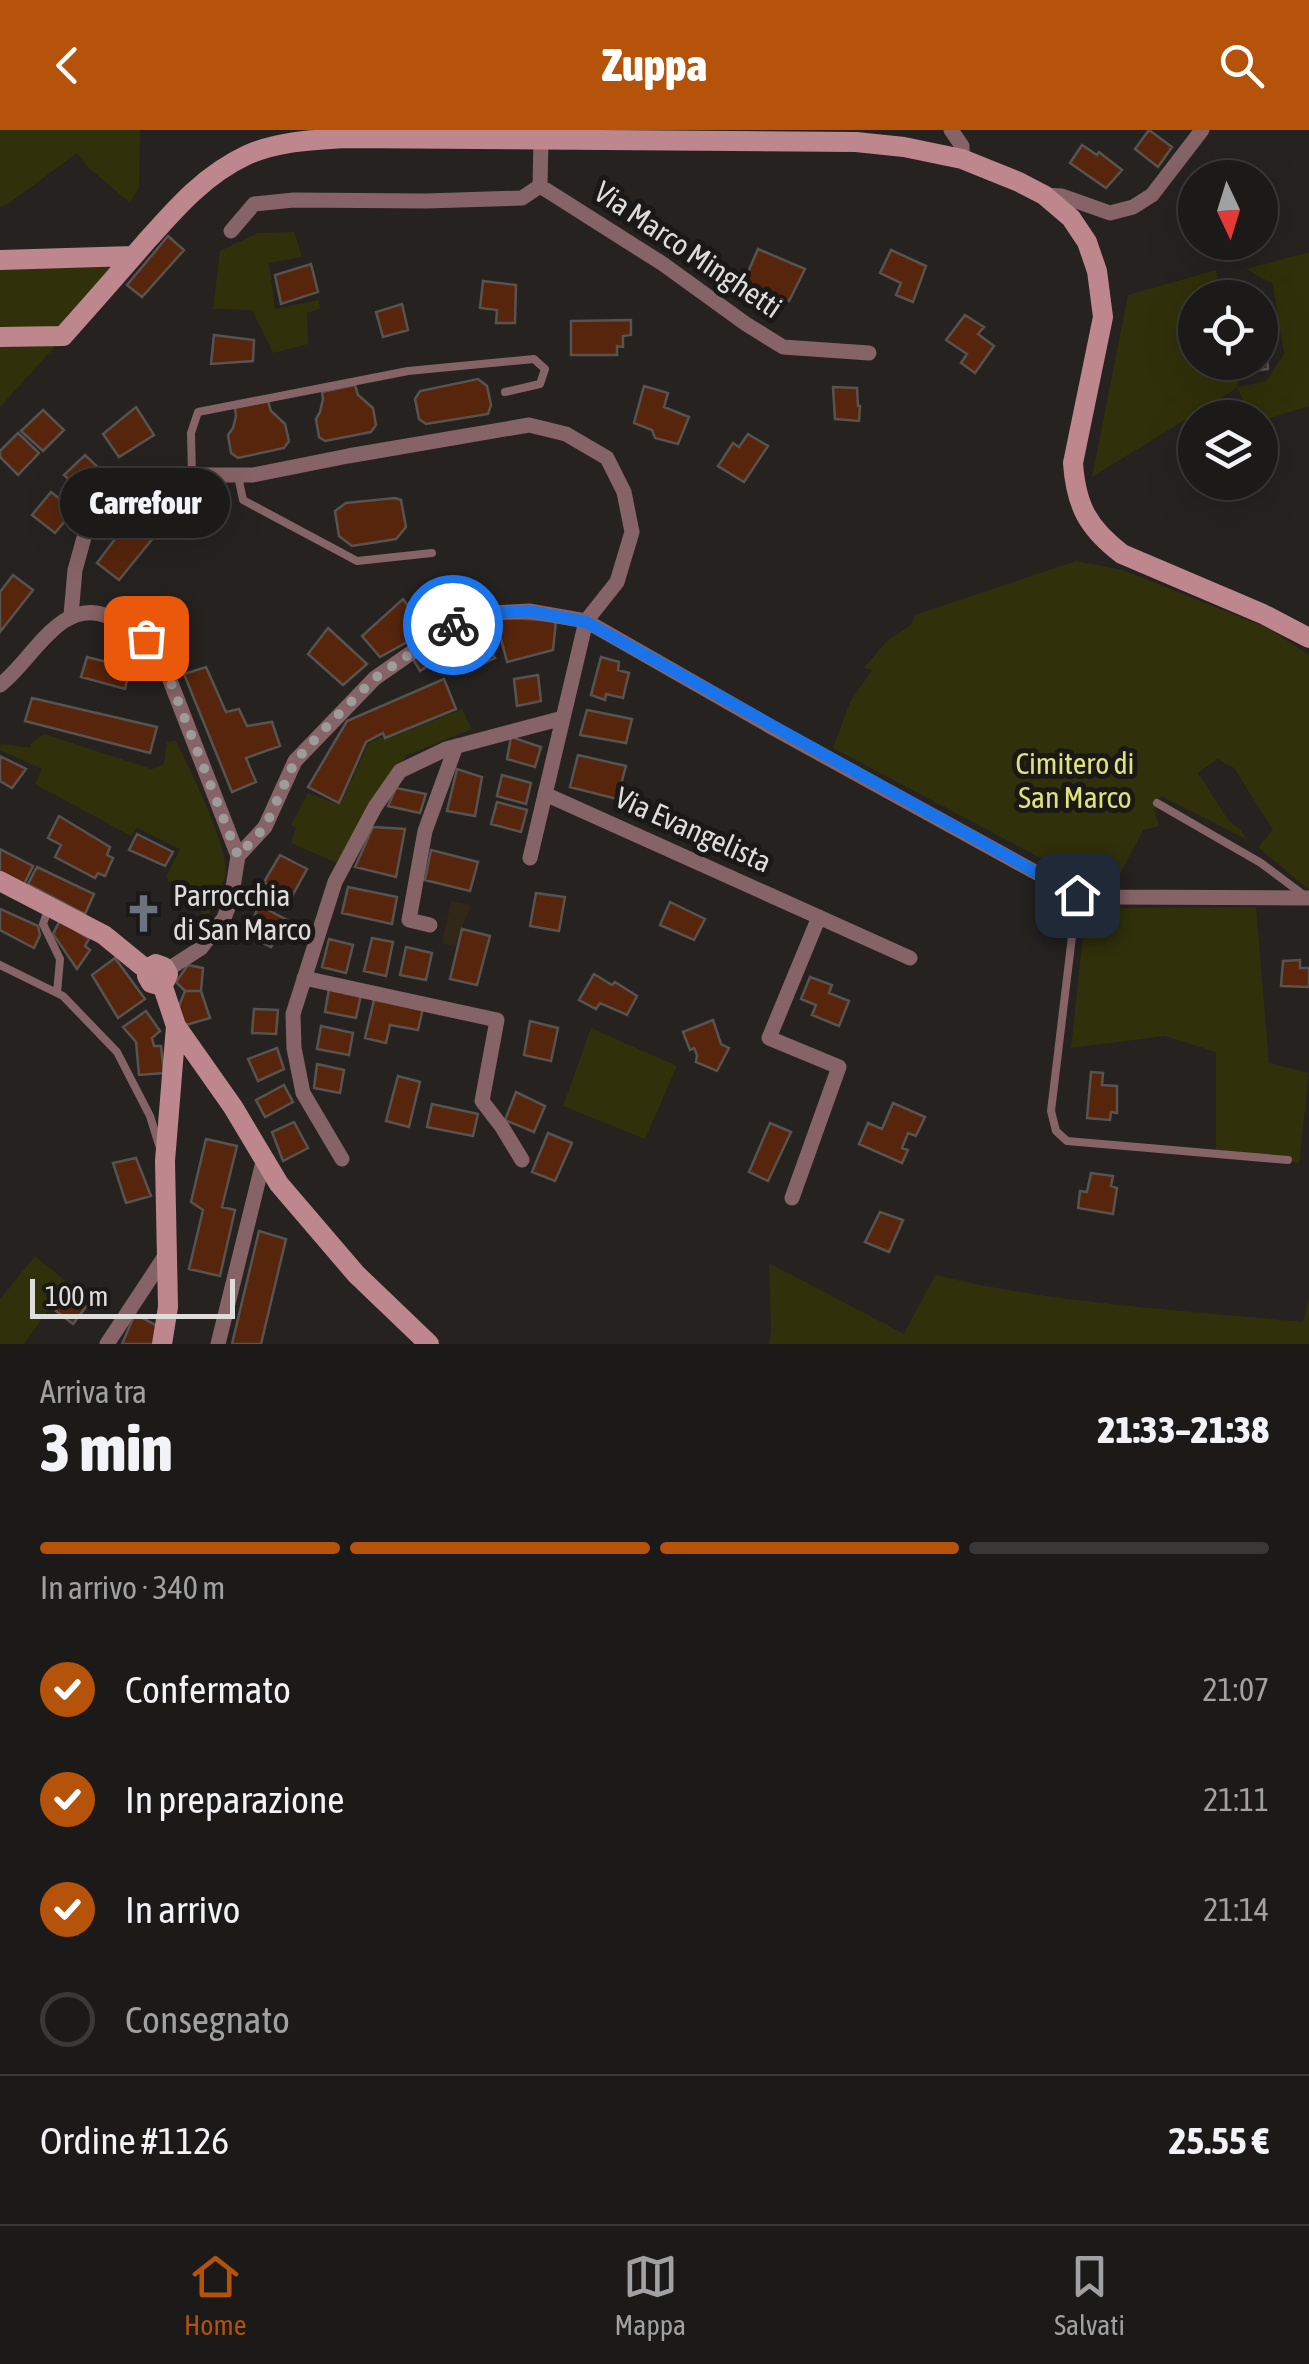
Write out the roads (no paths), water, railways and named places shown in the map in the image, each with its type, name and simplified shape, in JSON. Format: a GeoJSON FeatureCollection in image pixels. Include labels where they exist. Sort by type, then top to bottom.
{"type":"FeatureCollection","features":[{"type":"Feature","properties":{"kind":"main road"},"geometry":{"type":"LineString","coordinates":[[0,337],[63,336],[180,203],[209,177],[272,146],[345,138],[728,135],[856,142],[962,158],[1044,195],[1072,218],[1097,271],[1103,316],[1073,462],[1074,483],[1088,522],[1122,554],[1263,614],[1309,638]]}},
{"type":"Feature","properties":{"kind":"main road"},"geometry":{"type":"LineString","coordinates":[[0,260],[132,256]]}},
{"type":"Feature","properties":{"kind":"main road"},"geometry":{"type":"LineString","coordinates":[[0,881],[104,934],[142,966],[159,974],[176,1026],[279,1184],[356,1274],[430,1344]]}},
{"type":"Feature","properties":{"kind":"main road"},"geometry":{"type":"LineString","coordinates":[[162,1344],[168,1308],[165,1161],[176,1026]]}},
{"type":"Feature","properties":{"kind":"street"},"geometry":{"type":"LineString","coordinates":[[951,130],[962,146],[962,158]]}},
{"type":"Feature","properties":{"kind":"street"},"geometry":{"type":"LineString","coordinates":[[1044,195],[1062,196],[1110,213],[1133,208],[1152,195],[1202,130]]}},
{"type":"Feature","properties":{"kind":"street"},"geometry":{"type":"LineString","coordinates":[[231,231],[254,204],[294,200],[522,198],[540,186],[541,138]]}},
{"type":"Feature","properties":{"kind":"street","name":"Via Marco Minghetti"},"geometry":{"type":"LineString","coordinates":[[540,186],[664,264],[782,346],[869,353]]}},
{"type":"Feature","properties":{"kind":"street"},"geometry":{"type":"LineString","coordinates":[[71,614],[75,570],[87,526],[107,496],[134,481],[160,475],[253,476],[529,425],[566,434],[607,458],[624,492],[632,532],[618,582],[586,622],[530,858]]}},
{"type":"Feature","properties":{"kind":"street"},"geometry":{"type":"LineString","coordinates":[[238,856],[265,827],[295,761],[375,678],[447,628],[475,614],[529,611],[586,622],[1077,895],[1308,898]]}},
{"type":"Feature","properties":{"kind":"street"},"geometry":{"type":"LineString","coordinates":[[0,685],[71,614],[98,612],[121,621],[159,652],[238,856],[232,900],[224,918],[201,948],[159,974]]}},
{"type":"Feature","properties":{"kind":"street"},"geometry":{"type":"LineString","coordinates":[[342,1159],[303,1093],[294,1048],[293,1014],[335,882],[374,807],[400,771],[456,746],[563,718]]}},
{"type":"Feature","properties":{"kind":"street"},"geometry":{"type":"LineString","coordinates":[[430,925],[409,920],[424,832],[456,746]]}},
{"type":"Feature","properties":{"kind":"street","name":"Via Evangelista"},"geometry":{"type":"LineString","coordinates":[[545,794],[910,958]]}},
{"type":"Feature","properties":{"kind":"street"},"geometry":{"type":"LineString","coordinates":[[792,1198],[840,1067],[769,1038],[819,917]]}},
{"type":"Feature","properties":{"kind":"street"},"geometry":{"type":"LineString","coordinates":[[304,978],[497,1020],[482,1102],[522,1160]]}},
{"type":"Feature","properties":{"kind":"street"},"geometry":{"type":"LineString","coordinates":[[218,1344],[264,1158]]}},
{"type":"Feature","properties":{"kind":"street"},"geometry":{"type":"LineString","coordinates":[[107,1344],[167,1253]]}},
{"type":"Feature","properties":{"kind":"lane"},"geometry":{"type":"LineString","coordinates":[[192,475],[191,434],[198,412],[408,371],[534,359],[545,370],[540,384],[505,392]]}},
{"type":"Feature","properties":{"kind":"lane"},"geometry":{"type":"LineString","coordinates":[[238,476],[242,500],[356,561],[432,553]]}},
{"type":"Feature","properties":{"kind":"lane"},"geometry":{"type":"LineString","coordinates":[[1156,803],[1261,862],[1308,898]]}},
{"type":"Feature","properties":{"kind":"lane"},"geometry":{"type":"LineString","coordinates":[[1077,895],[1051,1111],[1056,1130],[1067,1140],[1288,1160]]}},
{"type":"Feature","properties":{"kind":"lane"},"geometry":{"type":"LineString","coordinates":[[50,905],[44,924],[60,959],[57,993]]}},
{"type":"Feature","properties":{"kind":"lane"},"geometry":{"type":"LineString","coordinates":[[0,965],[63,996],[117,1052],[150,1116],[165,1161]]}},
{"type":"Feature","properties":{"kind":"place","name":"Carrefour"},"geometry":{"type":"Point","coordinates":[146,638]}},
{"type":"Feature","properties":{"kind":"place","name":"Parrocchia di San Marco"},"geometry":{"type":"Point","coordinates":[143,913]}},
{"type":"Feature","properties":{"kind":"park label","name":"Cimitero di San Marco"},"geometry":{"type":"Point","coordinates":[1075,781]}}]}
